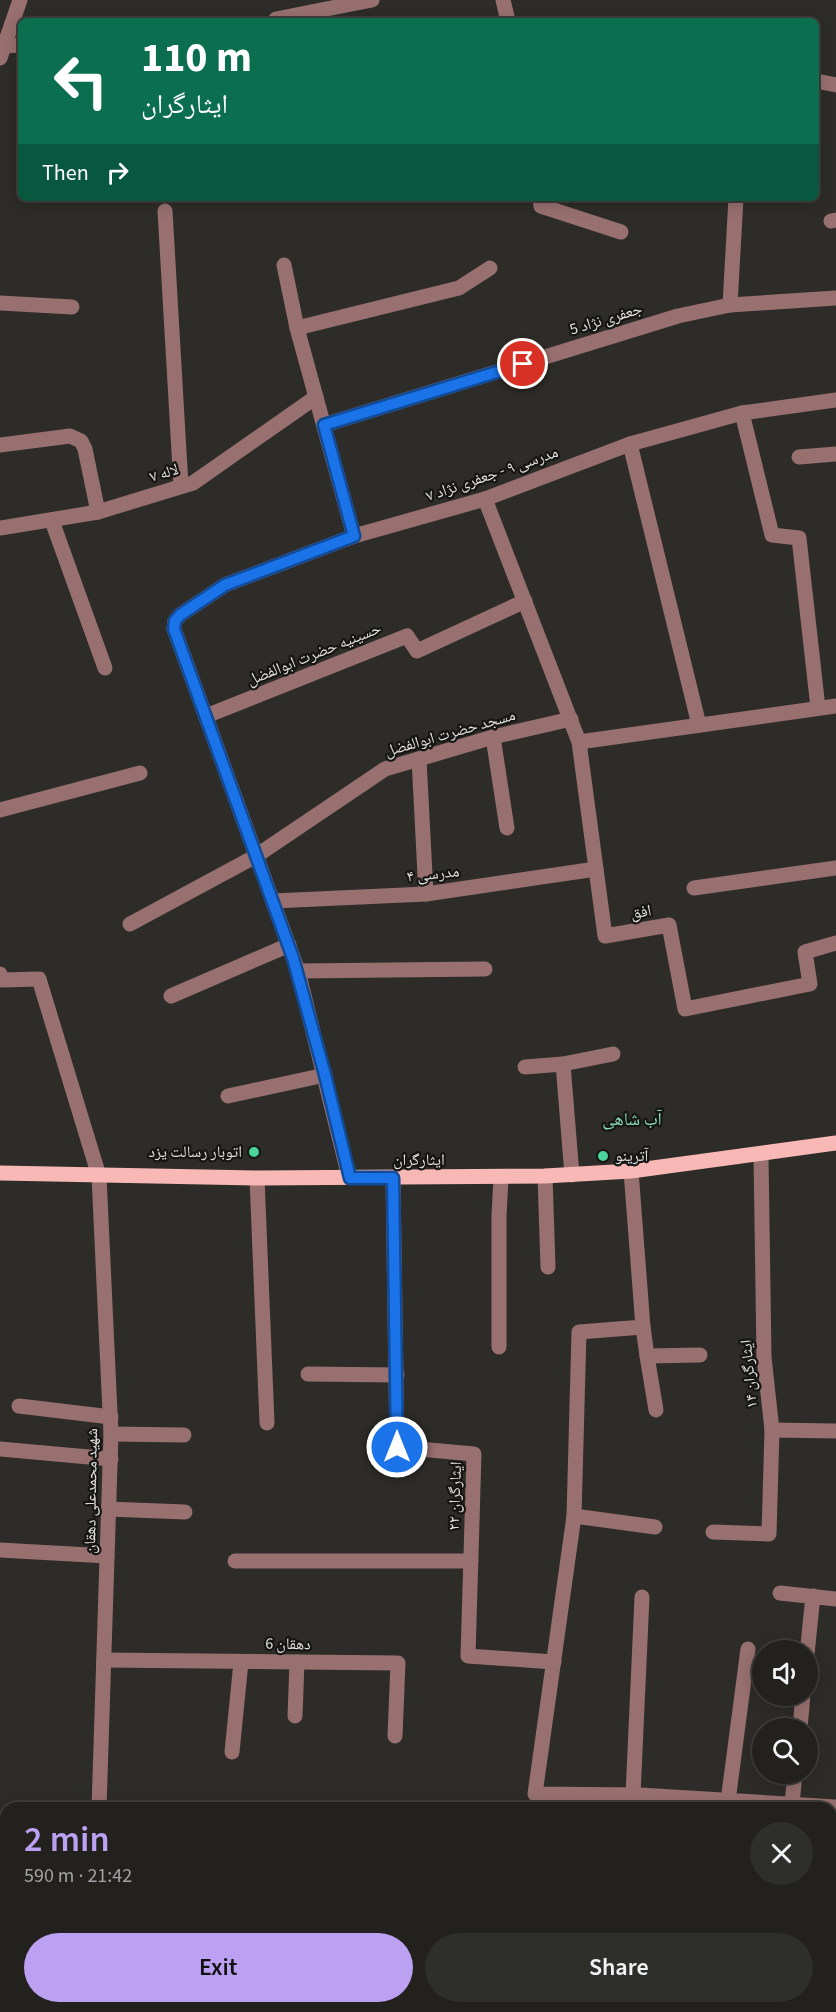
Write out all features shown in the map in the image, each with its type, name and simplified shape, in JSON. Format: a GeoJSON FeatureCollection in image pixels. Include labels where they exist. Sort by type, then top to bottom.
{"type":"FeatureCollection","features":[{"type":"Feature","properties":{"kind":"main road","name":"ایثارگران"},"geometry":{"type":"LineString","coordinates":[[0,1173],[257,1178],[501,1178],[631,1171],[836,1143]]}},
{"type":"Feature","properties":{"kind":"street"},"geometry":{"type":"LineString","coordinates":[[2,52],[20,0]]}},
{"type":"Feature","properties":{"kind":"street"},"geometry":{"type":"LineString","coordinates":[[281,18],[372,0]]}},
{"type":"Feature","properties":{"kind":"street"},"geometry":{"type":"LineString","coordinates":[[503,0],[507,18]]}},
{"type":"Feature","properties":{"kind":"street"},"geometry":{"type":"LineString","coordinates":[[2,52],[18,46]]}},
{"type":"Feature","properties":{"kind":"street"},"geometry":{"type":"LineString","coordinates":[[819,82],[836,85]]}},
{"type":"Feature","properties":{"kind":"street"},"geometry":{"type":"LineString","coordinates":[[730,305],[736,201]]}},
{"type":"Feature","properties":{"kind":"street"},"geometry":{"type":"LineString","coordinates":[[541,202],[621,232]]}},
{"type":"Feature","properties":{"kind":"street"},"geometry":{"type":"LineString","coordinates":[[165,211],[181,486]]}},
{"type":"Feature","properties":{"kind":"street"},"geometry":{"type":"LineString","coordinates":[[284,265],[297,328],[354,536]]}},
{"type":"Feature","properties":{"kind":"street"},"geometry":{"type":"LineString","coordinates":[[297,328],[459,288],[490,268]]}},
{"type":"Feature","properties":{"kind":"street","name":"جعفری نژاد 5"},"geometry":{"type":"LineString","coordinates":[[324,425],[678,316],[730,305],[836,298]]}},
{"type":"Feature","properties":{"kind":"street"},"geometry":{"type":"LineString","coordinates":[[0,303],[72,307]]}},
{"type":"Feature","properties":{"kind":"street","name":"لاله ۷"},"geometry":{"type":"LineString","coordinates":[[0,528],[98,512],[193,483],[316,397]]}},
{"type":"Feature","properties":{"kind":"street","name":"مدرسی ۹ - جعفری نژاد ۷"},"geometry":{"type":"LineString","coordinates":[[206,716],[174,629],[175,621],[180,615],[225,585],[354,536],[485,499],[630,444],[742,413],[836,400]]}},
{"type":"Feature","properties":{"kind":"street"},"geometry":{"type":"LineString","coordinates":[[742,413],[772,536],[799,538],[818,708]]}},
{"type":"Feature","properties":{"kind":"street"},"geometry":{"type":"LineString","coordinates":[[0,445],[70,436],[81,441],[85,449],[98,512]]}},
{"type":"Feature","properties":{"kind":"street"},"geometry":{"type":"LineString","coordinates":[[630,444],[699,725]]}},
{"type":"Feature","properties":{"kind":"street"},"geometry":{"type":"LineString","coordinates":[[799,457],[836,454]]}},
{"type":"Feature","properties":{"kind":"street","name":"افق"},"geometry":{"type":"LineString","coordinates":[[485,499],[579,742],[605,936],[669,925],[685,1009],[810,984],[805,952],[836,943]]}},
{"type":"Feature","properties":{"kind":"street"},"geometry":{"type":"LineString","coordinates":[[52,521],[105,668]]}},
{"type":"Feature","properties":{"kind":"street","name":"حسینیه حضرت ابوالفضل"},"geometry":{"type":"LineString","coordinates":[[206,716],[407,636],[417,651],[525,601]]}},
{"type":"Feature","properties":{"kind":"street"},"geometry":{"type":"LineString","coordinates":[[579,742],[836,706]]}},
{"type":"Feature","properties":{"kind":"street"},"geometry":{"type":"LineString","coordinates":[[206,716],[289,945],[325,1075],[350,1178]]}},
{"type":"Feature","properties":{"kind":"street","name":"مسجد حضرت ابوالفضل"},"geometry":{"type":"LineString","coordinates":[[130,924],[256,856],[385,769],[493,736],[571,719]]}},
{"type":"Feature","properties":{"kind":"street"},"geometry":{"type":"LineString","coordinates":[[493,736],[507,828]]}},
{"type":"Feature","properties":{"kind":"street"},"geometry":{"type":"LineString","coordinates":[[419,759],[426,894]]}},
{"type":"Feature","properties":{"kind":"street"},"geometry":{"type":"LineString","coordinates":[[0,810],[140,773]]}},
{"type":"Feature","properties":{"kind":"street"},"geometry":{"type":"LineString","coordinates":[[694,888],[836,868]]}},
{"type":"Feature","properties":{"kind":"street","name":"مدرسی ۴"},"geometry":{"type":"LineString","coordinates":[[273,901],[426,894],[596,869]]}},
{"type":"Feature","properties":{"kind":"street"},"geometry":{"type":"LineString","coordinates":[[171,996],[289,945]]}},
{"type":"Feature","properties":{"kind":"street"},"geometry":{"type":"LineString","coordinates":[[297,972],[484,969]]}},
{"type":"Feature","properties":{"kind":"street","name":"شهید محمدعلی دهقان"},"geometry":{"type":"LineString","coordinates":[[0,974],[2,980],[39,979],[99,1176],[111,1418],[99,1802]]}},
{"type":"Feature","properties":{"kind":"street"},"geometry":{"type":"LineString","coordinates":[[525,1067],[563,1064],[613,1054]]}},
{"type":"Feature","properties":{"kind":"street"},"geometry":{"type":"LineString","coordinates":[[563,1064],[572,1175]]}},
{"type":"Feature","properties":{"kind":"street"},"geometry":{"type":"LineString","coordinates":[[228,1096],[325,1075]]}},
{"type":"Feature","properties":{"kind":"street","name":"ایثارگران ۱۴"},"geometry":{"type":"LineString","coordinates":[[713,1532],[769,1534],[772,1430],[764,1357],[761,1155]]}},
{"type":"Feature","properties":{"kind":"street"},"geometry":{"type":"LineString","coordinates":[[631,1171],[643,1327],[656,1410]]}},
{"type":"Feature","properties":{"kind":"street"},"geometry":{"type":"LineString","coordinates":[[545,1176],[548,1267]]}},
{"type":"Feature","properties":{"kind":"street"},"geometry":{"type":"LineString","coordinates":[[257,1178],[267,1424]]}},
{"type":"Feature","properties":{"kind":"street","name":"ایثارگران ۲۲"},"geometry":{"type":"LineString","coordinates":[[393,1178],[397,1447],[474,1454],[468,1656],[554,1662]]}},
{"type":"Feature","properties":{"kind":"street"},"geometry":{"type":"LineString","coordinates":[[499,1347],[501,1178]]}},
{"type":"Feature","properties":{"kind":"street"},"geometry":{"type":"LineString","coordinates":[[643,1327],[579,1332],[574,1516],[535,1794],[566,1801],[633,1795],[749,1802]]}},
{"type":"Feature","properties":{"kind":"street"},"geometry":{"type":"LineString","coordinates":[[647,1356],[700,1355]]}},
{"type":"Feature","properties":{"kind":"street"},"geometry":{"type":"LineString","coordinates":[[308,1374],[397,1375]]}},
{"type":"Feature","properties":{"kind":"street"},"geometry":{"type":"LineString","coordinates":[[19,1406],[111,1418]]}},
{"type":"Feature","properties":{"kind":"street"},"geometry":{"type":"LineString","coordinates":[[772,1430],[836,1431]]}},
{"type":"Feature","properties":{"kind":"street"},"geometry":{"type":"LineString","coordinates":[[111,1434],[184,1435]]}},
{"type":"Feature","properties":{"kind":"street"},"geometry":{"type":"LineString","coordinates":[[0,1449],[111,1459]]}},
{"type":"Feature","properties":{"kind":"street"},"geometry":{"type":"LineString","coordinates":[[108,1509],[185,1512]]}},
{"type":"Feature","properties":{"kind":"street"},"geometry":{"type":"LineString","coordinates":[[574,1516],[655,1527]]}},
{"type":"Feature","properties":{"kind":"street"},"geometry":{"type":"LineString","coordinates":[[0,1550],[107,1556]]}},
{"type":"Feature","properties":{"kind":"street"},"geometry":{"type":"LineString","coordinates":[[235,1561],[471,1561]]}},
{"type":"Feature","properties":{"kind":"street"},"geometry":{"type":"LineString","coordinates":[[780,1593],[836,1599]]}},
{"type":"Feature","properties":{"kind":"street"},"geometry":{"type":"LineString","coordinates":[[808,1640],[813,1596]]}},
{"type":"Feature","properties":{"kind":"street"},"geometry":{"type":"LineString","coordinates":[[633,1795],[642,1597]]}},
{"type":"Feature","properties":{"kind":"street"},"geometry":{"type":"LineString","coordinates":[[728,1801],[748,1649]]}},
{"type":"Feature","properties":{"kind":"street","name":"دهقان 6"},"geometry":{"type":"LineString","coordinates":[[104,1660],[398,1664],[395,1737]]}},
{"type":"Feature","properties":{"kind":"street"},"geometry":{"type":"LineString","coordinates":[[232,1752],[241,1662]]}},
{"type":"Feature","properties":{"kind":"street"},"geometry":{"type":"LineString","coordinates":[[295,1716],[297,1662]]}},
{"type":"Feature","properties":{"kind":"street"},"geometry":{"type":"LineString","coordinates":[[792,1802],[794,1784]]}},
{"type":"Feature","properties":{"kind":"place","name":"اتوبار رسالت یزد"},"geometry":{"type":"Point","coordinates":[254,1152]}},
{"type":"Feature","properties":{"kind":"place","name":"آترینو"},"geometry":{"type":"Point","coordinates":[603,1156]}},
{"type":"Feature","properties":{"kind":"district","name":"آب شاهی"},"geometry":{"type":"Point","coordinates":[632,1119]}},
{"type":"Feature","properties":{"kind":"route"},"geometry":{"type":"LineString","coordinates":[[397,1447],[393,1178],[350,1178],[325,1075],[289,945],[174,629],[175,621],[180,615],[225,585],[354,536],[324,425],[523,364]]}}]}
